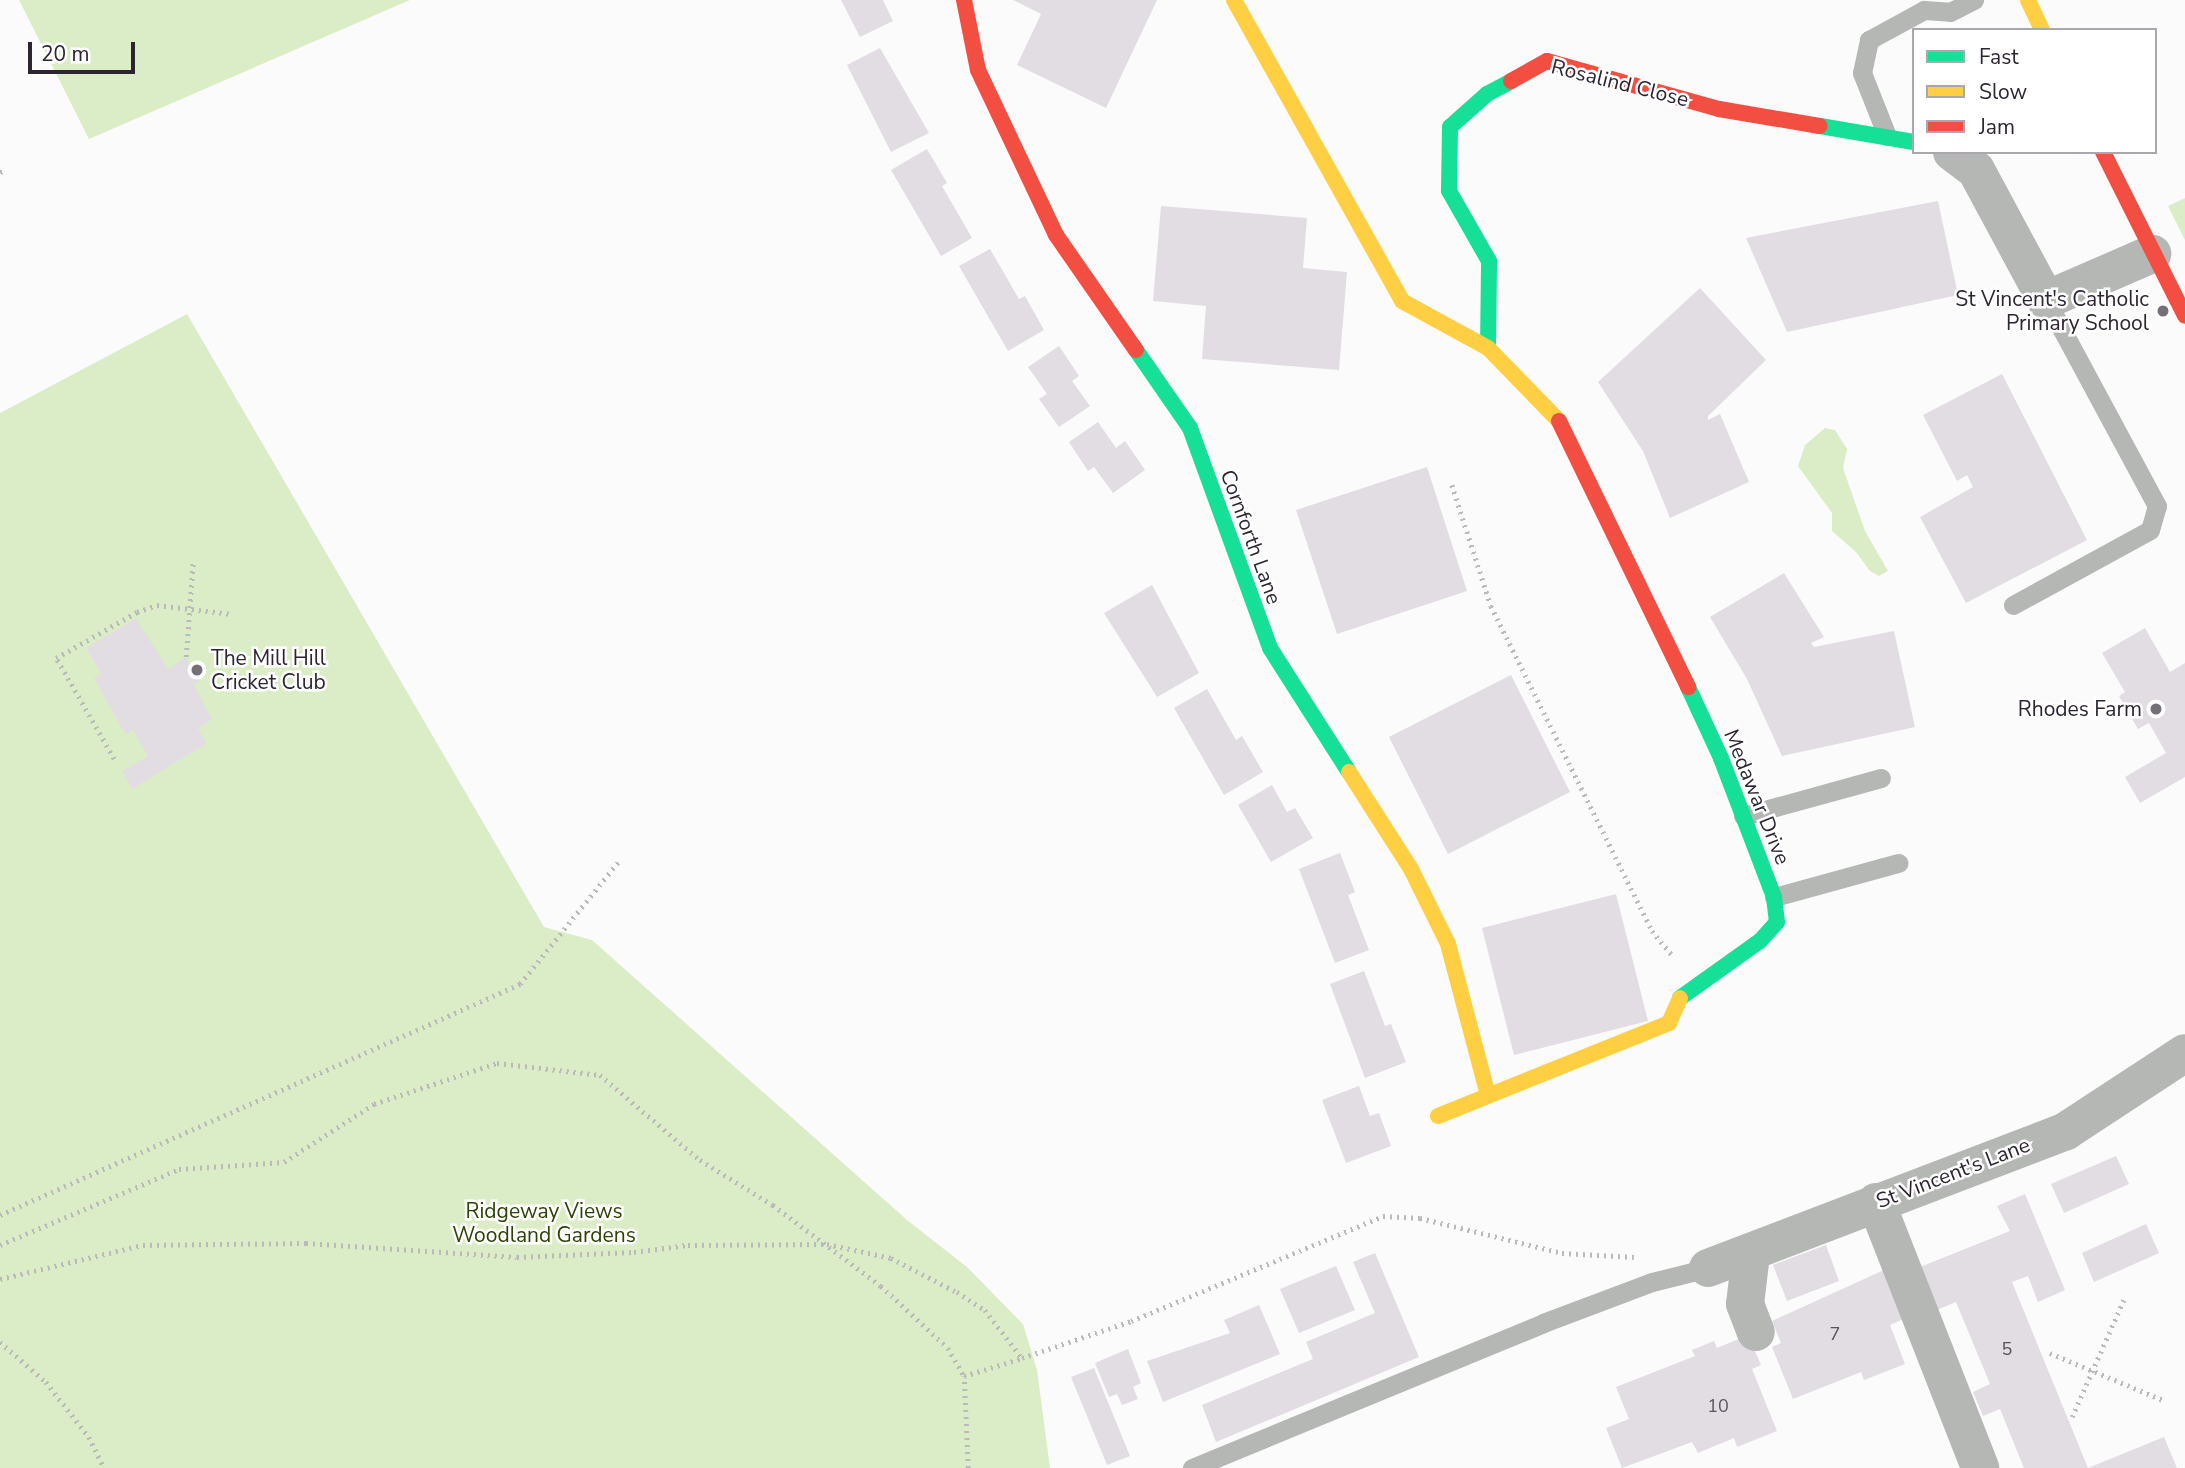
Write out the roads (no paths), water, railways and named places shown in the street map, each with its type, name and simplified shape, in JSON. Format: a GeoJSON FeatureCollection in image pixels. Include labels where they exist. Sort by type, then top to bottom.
{"type":"FeatureCollection","features":[{"type":"Feature","properties":{"kind":"street","name":"Cornforth Lane"},"geometry":{"type":"LineString","coordinates":[[964,0],[978,70],[1056,235],[1189,428],[1270,648],[1411,869],[1448,944],[1488,1096]]}},
{"type":"Feature","properties":{"kind":"street"},"geometry":{"type":"LineString","coordinates":[[1234,0],[1402,302],[1488,348]]}},
{"type":"Feature","properties":{"kind":"street"},"geometry":{"type":"LineString","coordinates":[[2028,0],[2041,28]]}},
{"type":"Feature","properties":{"kind":"street","name":"Rosalind Close"},"geometry":{"type":"LineString","coordinates":[[1488,348],[1489,261],[1449,191],[1450,127],[1487,94],[1547,61],[1720,109],[1912,142]]}},
{"type":"Feature","properties":{"kind":"street"},"geometry":{"type":"LineString","coordinates":[[1955,154],[1976,170],[2046,300],[2152,254]]}},
{"type":"Feature","properties":{"kind":"street"},"geometry":{"type":"LineString","coordinates":[[2104,154],[2185,316]]}},
{"type":"Feature","properties":{"kind":"street","name":"Medawar Drive"},"geometry":{"type":"LineString","coordinates":[[1438,1116],[1669,1023],[1681,995],[1760,942],[1777,922],[1774,897],[1721,758],[1567,430],[1533,390],[1488,348]]}},
{"type":"Feature","properties":{"kind":"street","name":"St Vincent's Lane"},"geometry":{"type":"LineString","coordinates":[[1708,1268],[1751,1254],[1876,1202],[2066,1131],[2185,1053]]}},
{"type":"Feature","properties":{"kind":"street"},"geometry":{"type":"LineString","coordinates":[[1876,1202],[1980,1468]]}},
{"type":"Feature","properties":{"kind":"street"},"geometry":{"type":"LineString","coordinates":[[1751,1254],[1745,1304],[1756,1332]]}},
{"type":"Feature","properties":{"kind":"lane"},"geometry":{"type":"LineString","coordinates":[[1887,136],[1862,73],[1869,40],[1924,10],[1950,12],[1973,0]]}},
{"type":"Feature","properties":{"kind":"lane"},"geometry":{"type":"LineString","coordinates":[[2013,605],[2150,530],[2157,506],[2046,300]]}},
{"type":"Feature","properties":{"kind":"lane"},"geometry":{"type":"LineString","coordinates":[[1743,816],[1881,778]]}},
{"type":"Feature","properties":{"kind":"lane"},"geometry":{"type":"LineString","coordinates":[[1774,897],[1899,863]]}},
{"type":"Feature","properties":{"kind":"lane"},"geometry":{"type":"LineString","coordinates":[[1192,1468],[1544,1323],[1659,1281],[1708,1268]]}},
{"type":"Feature","properties":{"kind":"place","name":"St Vincent's Catholic Primary School"},"geometry":{"type":"Point","coordinates":[2163,311]}},
{"type":"Feature","properties":{"kind":"place","name":"The Mill Hill Cricket Club"},"geometry":{"type":"Point","coordinates":[197,670]}},
{"type":"Feature","properties":{"kind":"place","name":"Rhodes Farm"},"geometry":{"type":"Point","coordinates":[2156,709]}},
{"type":"Feature","properties":{"kind":"park label","name":"Ridgeway Views Woodland Gardens"},"geometry":{"type":"Point","coordinates":[544,1223]}}]}
